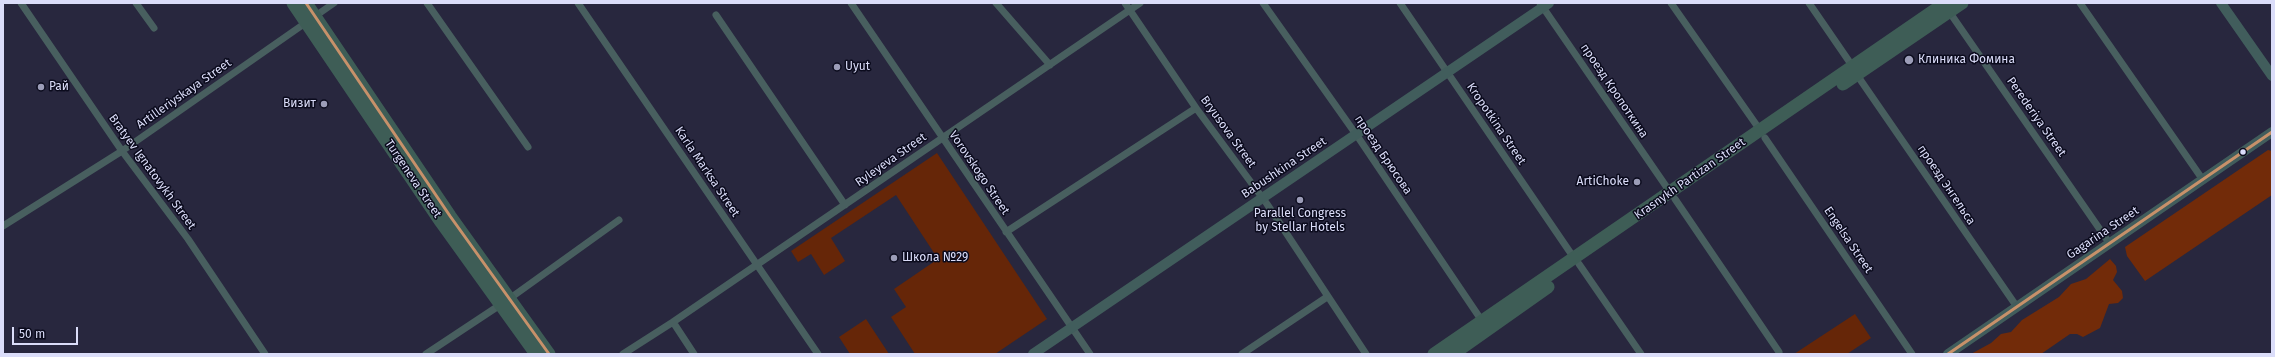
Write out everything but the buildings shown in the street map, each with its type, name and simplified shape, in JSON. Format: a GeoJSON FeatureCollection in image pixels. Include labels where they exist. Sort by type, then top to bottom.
{"type":"FeatureCollection","features":[{"type":"Feature","properties":{"kind":"highway","name":"Turgeneva Street"},"geometry":{"type":"LineString","coordinates":[[293,3],[311,19],[450,216],[536,354]]}},
{"type":"Feature","properties":{"kind":"highway","name":"Turgeneva Street"},"geometry":{"type":"LineString","coordinates":[[306,3],[311,19]]}},
{"type":"Feature","properties":{"kind":"highway","name":"Krasnykh Partizan Street"},"geometry":{"type":"LineString","coordinates":[[1434,354],[1482,321],[1577,261],[1855,71],[1946,5],[1962,3]]}},
{"type":"Feature","properties":{"kind":"highway","name":"Krasnykh Partizan Street"},"geometry":{"type":"LineString","coordinates":[[1453,354],[1577,261]]}},
{"type":"Feature","properties":{"kind":"highway","name":"Turgeneva Street"},"geometry":{"type":"LineString","coordinates":[[504,302],[549,354]]}},
{"type":"Feature","properties":{"kind":"street","name":"Bratyev Ignatovykh Street"},"geometry":{"type":"LineString","coordinates":[[21,3],[122,151],[188,239],[266,354]]}},
{"type":"Feature","properties":{"kind":"street"},"geometry":{"type":"LineString","coordinates":[[136,3],[154,28]]}},
{"type":"Feature","properties":{"kind":"street","name":"Artilleriyskaya Street"},"geometry":{"type":"LineString","coordinates":[[3,226],[122,151],[334,3]]}},
{"type":"Feature","properties":{"kind":"street"},"geometry":{"type":"LineString","coordinates":[[428,3],[528,147]]}},
{"type":"Feature","properties":{"kind":"street","name":"Karla Marksa Street"},"geometry":{"type":"LineString","coordinates":[[578,3],[818,354]]}},
{"type":"Feature","properties":{"kind":"street","name":"Vorovskogo Street"},"geometry":{"type":"LineString","coordinates":[[851,3],[1090,354]]}},
{"type":"Feature","properties":{"kind":"street"},"geometry":{"type":"LineString","coordinates":[[996,3],[1050,65]]}},
{"type":"Feature","properties":{"kind":"street","name":"Bryusova Street"},"geometry":{"type":"LineString","coordinates":[[1125,3],[1196,108],[1262,198],[1366,354]]}},
{"type":"Feature","properties":{"kind":"street","name":"Ryleyeva Street"},"geometry":{"type":"LineString","coordinates":[[623,354],[757,265],[1140,3]]}},
{"type":"Feature","properties":{"kind":"street","name":"проезд Брюсова"},"geometry":{"type":"LineString","coordinates":[[1263,3],[1356,134],[1482,321]]}},
{"type":"Feature","properties":{"kind":"street","name":"Kropotkina Street"},"geometry":{"type":"LineString","coordinates":[[1400,3],[1641,354]]}},
{"type":"Feature","properties":{"kind":"street","name":"Engelsa Street"},"geometry":{"type":"LineString","coordinates":[[1671,3],[1912,354]]}},
{"type":"Feature","properties":{"kind":"street","name":"проезд Энгельса"},"geometry":{"type":"LineString","coordinates":[[1809,3],[2017,307]]}},
{"type":"Feature","properties":{"kind":"street"},"geometry":{"type":"LineString","coordinates":[[2080,3],[2203,180]]}},
{"type":"Feature","properties":{"kind":"street"},"geometry":{"type":"LineString","coordinates":[[2221,3],[2272,76]]}},
{"type":"Feature","properties":{"kind":"street","name":"Babushkina Street"},"geometry":{"type":"LineString","coordinates":[[1033,354],[1447,72],[1544,4]]}},
{"type":"Feature","properties":{"kind":"street","name":"проезд Кропоткина"},"geometry":{"type":"LineString","coordinates":[[1544,4],[1672,196],[1779,352]]}},
{"type":"Feature","properties":{"kind":"street","name":"Perederiya Street"},"geometry":{"type":"LineString","coordinates":[[1946,5],[2110,244]]}},
{"type":"Feature","properties":{"kind":"street"},"geometry":{"type":"LineString","coordinates":[[716,15],[845,205]]}},
{"type":"Feature","properties":{"kind":"street"},"geometry":{"type":"LineString","coordinates":[[1006,232],[1196,108]]}},
{"type":"Feature","properties":{"kind":"street","name":"Gagarina Street"},"geometry":{"type":"LineString","coordinates":[[1948,354],[2272,132]]}},
{"type":"Feature","properties":{"kind":"street"},"geometry":{"type":"LineString","coordinates":[[426,354],[504,302],[619,220]]}},
{"type":"Feature","properties":{"kind":"street"},"geometry":{"type":"LineString","coordinates":[[1242,354],[1327,297]]}},
{"type":"Feature","properties":{"kind":"street"},"geometry":{"type":"LineString","coordinates":[[673,322],[694,354]]}},
{"type":"Feature","properties":{"kind":"shaded area"},"geometry":{"type":"Polygon","coordinates":[[[2268,150],[2272,151],[2272,195],[2145,281],[2127,256],[2125,247],[2268,150]]]}},
{"type":"Feature","properties":{"kind":"shaded area"},"geometry":{"type":"Polygon","coordinates":[[[937,153],[1047,319],[995,354],[915,354],[891,317],[906,307],[894,289],[938,259],[896,195],[831,238],[845,261],[824,275],[811,254],[798,262],[791,251],[937,153]]]}},
{"type":"Feature","properties":{"kind":"shaded area"},"geometry":{"type":"Polygon","coordinates":[[[2110,259],[2116,266],[2117,272],[2113,280],[2122,291],[2123,298],[2118,303],[2109,304],[2100,328],[2083,337],[2077,334],[2070,334],[2041,354],[1971,354],[1991,343],[2001,334],[2011,332],[2022,320],[2059,297],[2071,284],[2086,279],[2110,259]]]}},
{"type":"Feature","properties":{"kind":"shaded area"},"geometry":{"type":"Polygon","coordinates":[[[1855,314],[1871,338],[1847,354],[1794,354],[1855,314]]]}},
{"type":"Feature","properties":{"kind":"shaded area"},"geometry":{"type":"Polygon","coordinates":[[[866,319],[889,354],[850,354],[839,337],[866,319]]]}},
{"type":"Feature","properties":{"kind":"transit line"},"geometry":{"type":"LineString","coordinates":[[306,3],[450,216],[549,354]]}},
{"type":"Feature","properties":{"kind":"transit line"},"geometry":{"type":"LineString","coordinates":[[1948,354],[2272,132]]}},
{"type":"Feature","properties":{"kind":"place","name":"Клиника Фомина"},"geometry":{"type":"Point","coordinates":[1909,60]}},
{"type":"Feature","properties":{"kind":"place","name":"Uyut"},"geometry":{"type":"Point","coordinates":[837,67]}},
{"type":"Feature","properties":{"kind":"place","name":"Рай"},"geometry":{"type":"Point","coordinates":[41,87]}},
{"type":"Feature","properties":{"kind":"place","name":"Визит"},"geometry":{"type":"Point","coordinates":[324,104]}},
{"type":"Feature","properties":{"kind":"place","name":"ArtiChoke"},"geometry":{"type":"Point","coordinates":[1637,182]}},
{"type":"Feature","properties":{"kind":"place","name":"Parallel Congress by Stellar Hotels"},"geometry":{"type":"Point","coordinates":[1300,200]}},
{"type":"Feature","properties":{"kind":"place","name":"Школа №29"},"geometry":{"type":"Point","coordinates":[894,258]}}]}
